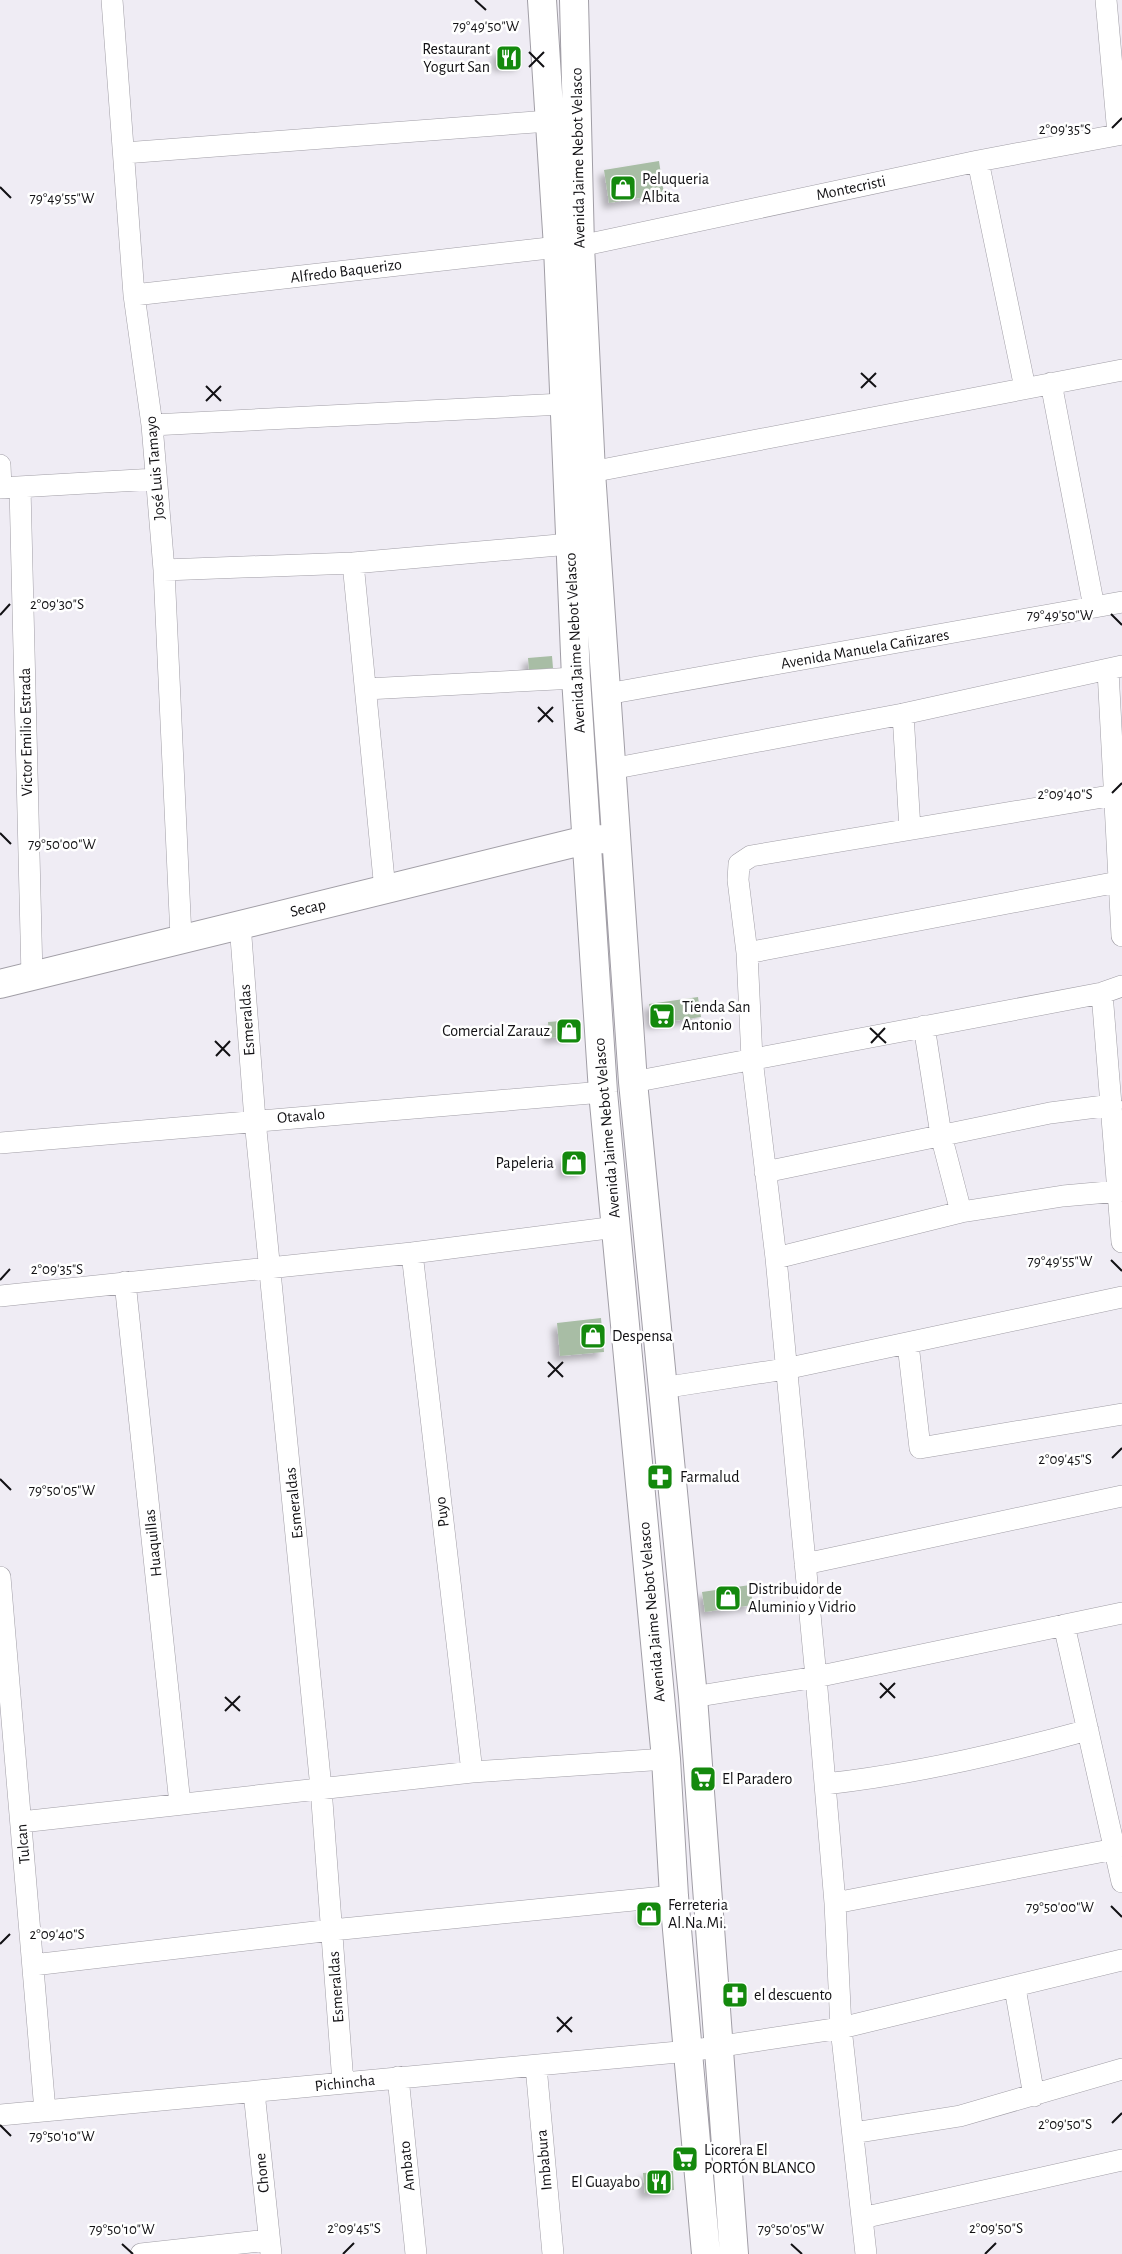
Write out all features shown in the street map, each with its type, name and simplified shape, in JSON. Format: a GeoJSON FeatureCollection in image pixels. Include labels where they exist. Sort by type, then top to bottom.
{"type":"FeatureCollection","features":[{"type":"Feature","properties":{"kind":"main road","name":"Avenida Jaime Nebot Velasco"},"geometry":{"type":"LineString","coordinates":[[542,0],[549,121],[569,247],[591,472],[633,1082],[693,1697],[734,2254]]}},
{"type":"Feature","properties":{"kind":"main road","name":"Avenida Jaime Nebot Velasco"},"geometry":{"type":"LineString","coordinates":[[574,0],[563,404],[576,678],[603,1092],[666,1759],[674,1896],[706,2254]]}},
{"type":"Feature","properties":{"kind":"main road"},"geometry":{"type":"LineString","coordinates":[[580,726],[609,722]]}},
{"type":"Feature","properties":{"kind":"main road","name":"Secap"},"geometry":{"type":"LineString","coordinates":[[0,984],[182,937],[586,840],[617,839]]}},
{"type":"Feature","properties":{"kind":"street","name":"José Luis Tamayo"},"geometry":{"type":"LineString","coordinates":[[112,0],[134,296],[152,425],[164,570],[182,937]]}},
{"type":"Feature","properties":{"kind":"street"},"geometry":{"type":"LineString","coordinates":[[1106,0],[1120,134]]}},
{"type":"Feature","properties":{"kind":"street"},"geometry":{"type":"LineString","coordinates":[[124,153],[549,121]]}},
{"type":"Feature","properties":{"kind":"street","name":"Montecristi"},"geometry":{"type":"LineString","coordinates":[[569,247],[978,161],[1120,134]]}},
{"type":"Feature","properties":{"kind":"street"},"geometry":{"type":"LineString","coordinates":[[978,161],[1025,388]]}},
{"type":"Feature","properties":{"kind":"street","name":"Alfredo Baquerizo"},"geometry":{"type":"LineString","coordinates":[[134,296],[569,247]]}},
{"type":"Feature","properties":{"kind":"street"},"geometry":{"type":"LineString","coordinates":[[591,472],[1122,370]]}},
{"type":"Feature","properties":{"kind":"street"},"geometry":{"type":"LineString","coordinates":[[1051,383],[1094,607]]}},
{"type":"Feature","properties":{"kind":"street"},"geometry":{"type":"LineString","coordinates":[[152,425],[563,404]]}},
{"type":"Feature","properties":{"kind":"street","name":"Victor Emilio Estrada"},"geometry":{"type":"LineString","coordinates":[[0,465],[7,488],[32,976]]}},
{"type":"Feature","properties":{"kind":"street"},"geometry":{"type":"LineString","coordinates":[[7,488],[156,479]]}},
{"type":"Feature","properties":{"kind":"street"},"geometry":{"type":"LineString","coordinates":[[164,570],[354,563],[570,544]]}},
{"type":"Feature","properties":{"kind":"street"},"geometry":{"type":"LineString","coordinates":[[354,563],[385,890]]}},
{"type":"Feature","properties":{"kind":"street","name":"Avenida Manuela Cañizares"},"geometry":{"type":"LineString","coordinates":[[607,694],[1122,602]]}},
{"type":"Feature","properties":{"kind":"street"},"geometry":{"type":"LineString","coordinates":[[611,769],[903,714],[1115,668],[1115,795],[1122,936]]}},
{"type":"Feature","properties":{"kind":"street"},"geometry":{"type":"LineString","coordinates":[[366,689],[576,678]]}},
{"type":"Feature","properties":{"kind":"street"},"geometry":{"type":"LineString","coordinates":[[903,714],[910,830]]}},
{"type":"Feature","properties":{"kind":"street"},"geometry":{"type":"LineString","coordinates":[[866,2254],[841,2028],[835,1903],[816,1677],[776,1258],[752,1059],[747,953],[738,880],[739,864],[751,856],[1115,795]]}},
{"type":"Feature","properties":{"kind":"street"},"geometry":{"type":"LineString","coordinates":[[747,953],[1118,882]]}},
{"type":"Feature","properties":{"kind":"street","name":"Esmeraldas"},"geometry":{"type":"LineString","coordinates":[[240,924],[255,1120],[321,1788],[343,2083]]}},
{"type":"Feature","properties":{"kind":"street"},"geometry":{"type":"LineString","coordinates":[[633,1082],[1102,993],[1122,986]]}},
{"type":"Feature","properties":{"kind":"street"},"geometry":{"type":"LineString","coordinates":[[1102,993],[1122,1242]]}},
{"type":"Feature","properties":{"kind":"street"},"geometry":{"type":"LineString","coordinates":[[924,1026],[941,1135],[961,1212]]}},
{"type":"Feature","properties":{"kind":"street","name":"Otavalo"},"geometry":{"type":"LineString","coordinates":[[0,1143],[603,1092]]}},
{"type":"Feature","properties":{"kind":"street"},"geometry":{"type":"LineString","coordinates":[[765,1172],[1050,1113],[1112,1105]]}},
{"type":"Feature","properties":{"kind":"street"},"geometry":{"type":"LineString","coordinates":[[776,1258],[961,1212],[1063,1196],[1119,1191]]}},
{"type":"Feature","properties":{"kind":"street"},"geometry":{"type":"LineString","coordinates":[[0,1296],[271,1269],[616,1227]]}},
{"type":"Feature","properties":{"kind":"street","name":"Puyo"},"geometry":{"type":"LineString","coordinates":[[412,1253],[472,1772]]}},
{"type":"Feature","properties":{"kind":"street","name":"Huaquillas"},"geometry":{"type":"LineString","coordinates":[[125,1282],[180,1804]]}},
{"type":"Feature","properties":{"kind":"street"},"geometry":{"type":"LineString","coordinates":[[662,1388],[786,1368],[908,1344],[1122,1297]]}},
{"type":"Feature","properties":{"kind":"street"},"geometry":{"type":"LineString","coordinates":[[908,1344],[920,1448],[1122,1414]]}},
{"type":"Feature","properties":{"kind":"street"},"geometry":{"type":"LineString","coordinates":[[805,1564],[1122,1496]]}},
{"type":"Feature","properties":{"kind":"street","name":"Tulcan"},"geometry":{"type":"LineString","coordinates":[[0,1577],[5,1693],[21,1822],[45,2111]]}},
{"type":"Feature","properties":{"kind":"street"},"geometry":{"type":"LineString","coordinates":[[693,1697],[816,1677],[1122,1613]]}},
{"type":"Feature","properties":{"kind":"street"},"geometry":{"type":"LineString","coordinates":[[1064,1625],[1122,1882]]}},
{"type":"Feature","properties":{"kind":"street"},"geometry":{"type":"LineString","coordinates":[[825,1784],[891,1776],[945,1766],[1088,1730]]}},
{"type":"Feature","properties":{"kind":"street"},"geometry":{"type":"LineString","coordinates":[[21,1822],[472,1772],[666,1759]]}},
{"type":"Feature","properties":{"kind":"street"},"geometry":{"type":"LineString","coordinates":[[835,1903],[1115,1849]]}},
{"type":"Feature","properties":{"kind":"street"},"geometry":{"type":"LineString","coordinates":[[33,1965],[332,1930],[674,1896]]}},
{"type":"Feature","properties":{"kind":"street","name":"Pichincha"},"geometry":{"type":"LineString","coordinates":[[0,2115],[689,2051],[841,2028],[1015,1988],[1122,1960]]}},
{"type":"Feature","properties":{"kind":"street"},"geometry":{"type":"LineString","coordinates":[[1015,1988],[1034,2096]]}},
{"type":"Feature","properties":{"kind":"street","name":"Imbabura"},"geometry":{"type":"LineString","coordinates":[[536,2066],[553,2254]]}},
{"type":"Feature","properties":{"kind":"street"},"geometry":{"type":"LineString","coordinates":[[853,2133],[960,2116],[1122,2069]]}},
{"type":"Feature","properties":{"kind":"street","name":"Ambato"},"geometry":{"type":"LineString","coordinates":[[398,2077],[416,2254]]}},
{"type":"Feature","properties":{"kind":"street","name":"Chone"},"geometry":{"type":"LineString","coordinates":[[254,2092],[270,2247]]}},
{"type":"Feature","properties":{"kind":"street"},"geometry":{"type":"LineString","coordinates":[[862,2218],[1122,2160]]}},
{"type":"Feature","properties":{"kind":"street"},"geometry":{"type":"LineString","coordinates":[[141,2254],[270,2247]]}},
{"type":"Feature","properties":{"kind":"building","name":"Restaurant Yogurt San"},"geometry":{"type":"Polygon","coordinates":[[[521,49],[522,65],[498,66],[497,50],[521,49]]]}},
{"type":"Feature","properties":{"kind":"building"},"geometry":{"type":"Polygon","coordinates":[[[659,161],[664,194],[609,203],[604,170],[659,161]]]}},
{"type":"Feature","properties":{"kind":"building"},"geometry":{"type":"Polygon","coordinates":[[[552,656],[553,668],[529,670],[528,658],[552,656]]]}},
{"type":"Feature","properties":{"kind":"building"},"geometry":{"type":"Polygon","coordinates":[[[698,997],[701,1017],[652,1024],[649,1004],[698,997]]]}},
{"type":"Feature","properties":{"kind":"building"},"geometry":{"type":"Polygon","coordinates":[[[574,1020],[575,1036],[549,1038],[548,1022],[574,1020]]]}},
{"type":"Feature","properties":{"kind":"building","name":"Papeleria"},"geometry":{"type":"Polygon","coordinates":[[[584,1154],[585,1171],[564,1173],[563,1156],[584,1154]]]}},
{"type":"Feature","properties":{"kind":"building"},"geometry":{"type":"Polygon","coordinates":[[[601,1318],[604,1352],[560,1356],[557,1323],[601,1318]]]}},
{"type":"Feature","properties":{"kind":"building","name":"Distribuidor de Aluminio y Vidrio"},"geometry":{"type":"Polygon","coordinates":[[[750,1585],[753,1605],[705,1612],[702,1592],[750,1585]]]}},
{"type":"Feature","properties":{"kind":"building","name":"Ferreteria Al.Na.Mi."},"geometry":{"type":"Polygon","coordinates":[[[656,1907],[657,1920],[643,1921],[642,1909],[656,1907]]]}},
{"type":"Feature","properties":{"kind":"building","name":"El Guayabo"},"geometry":{"type":"Polygon","coordinates":[[[673,2171],[674,2190],[645,2193],[643,2173],[673,2171]]]}},
{"type":"Feature","properties":{"kind":"place","name":"Restaurant Yogurt San"},"geometry":{"type":"Point","coordinates":[509,58]}},
{"type":"Feature","properties":{"kind":"place","name":"Peluqueria Albita"},"geometry":{"type":"Point","coordinates":[623,188]}},
{"type":"Feature","properties":{"kind":"place","name":"Tienda San Antonio"},"geometry":{"type":"Point","coordinates":[662,1016]}},
{"type":"Feature","properties":{"kind":"place","name":"Comercial Zarauz"},"geometry":{"type":"Point","coordinates":[569,1031]}},
{"type":"Feature","properties":{"kind":"place","name":"Papeleria"},"geometry":{"type":"Point","coordinates":[574,1163]}},
{"type":"Feature","properties":{"kind":"place","name":"Despensa"},"geometry":{"type":"Point","coordinates":[593,1336]}},
{"type":"Feature","properties":{"kind":"place","name":"Farmalud"},"geometry":{"type":"Point","coordinates":[660,1477]}},
{"type":"Feature","properties":{"kind":"place","name":"Distribuidor de Aluminio y Vidrio"},"geometry":{"type":"Point","coordinates":[728,1598]}},
{"type":"Feature","properties":{"kind":"place","name":"El Paradero"},"geometry":{"type":"Point","coordinates":[703,1779]}},
{"type":"Feature","properties":{"kind":"place","name":"Ferreteria Al.Na.Mi."},"geometry":{"type":"Point","coordinates":[649,1914]}},
{"type":"Feature","properties":{"kind":"place","name":"el descuento"},"geometry":{"type":"Point","coordinates":[735,1995]}},
{"type":"Feature","properties":{"kind":"place","name":"Licorera El PORTÓN BLANCO"},"geometry":{"type":"Point","coordinates":[685,2159]}},
{"type":"Feature","properties":{"kind":"place","name":"El Guayabo"},"geometry":{"type":"Point","coordinates":[659,2182]}}]}
